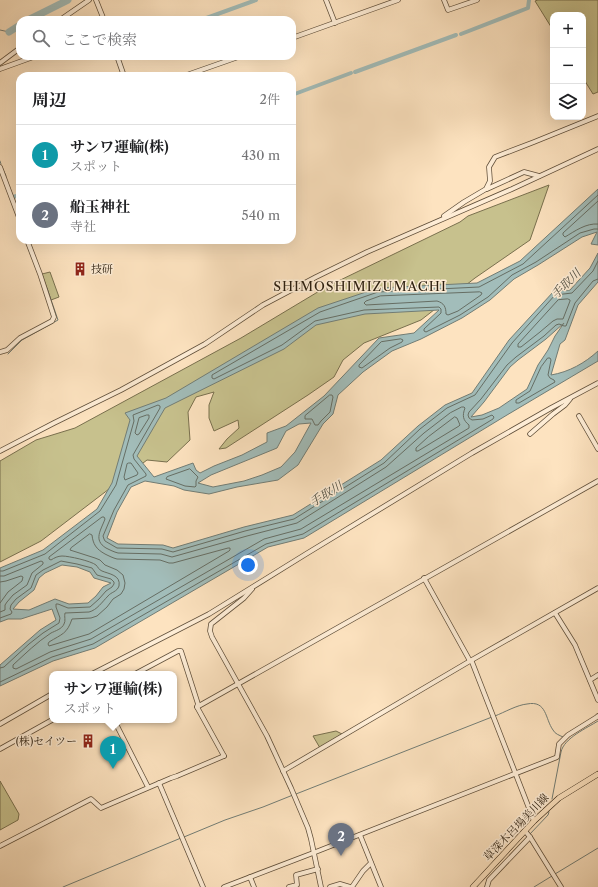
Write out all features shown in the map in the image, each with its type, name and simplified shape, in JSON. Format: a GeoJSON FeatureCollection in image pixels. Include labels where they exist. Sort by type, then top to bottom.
{"type":"FeatureCollection","features":[{"type":"Feature","properties":{"kind":"main road","name":"草深木呂場美川線"},"geometry":{"type":"LineString","coordinates":[[473,887],[528,834],[534,821],[559,798],[598,774]]}},
{"type":"Feature","properties":{"kind":"street"},"geometry":{"type":"LineString","coordinates":[[66,16],[89,0]]}},
{"type":"Feature","properties":{"kind":"street"},"geometry":{"type":"LineString","coordinates":[[96,0],[102,16]]}},
{"type":"Feature","properties":{"kind":"street"},"geometry":{"type":"LineString","coordinates":[[326,0],[335,23]]}},
{"type":"Feature","properties":{"kind":"street"},"geometry":{"type":"LineString","coordinates":[[296,37],[398,0]]}},
{"type":"Feature","properties":{"kind":"street"},"geometry":{"type":"LineString","coordinates":[[444,0],[448,10],[477,0]]}},
{"type":"Feature","properties":{"kind":"street"},"geometry":{"type":"LineString","coordinates":[[0,62],[16,51]]}},
{"type":"Feature","properties":{"kind":"street"},"geometry":{"type":"LineString","coordinates":[[0,69],[25,60]]}},
{"type":"Feature","properties":{"kind":"street"},"geometry":{"type":"LineString","coordinates":[[118,60],[123,72]]}},
{"type":"Feature","properties":{"kind":"street"},"geometry":{"type":"LineString","coordinates":[[195,72],[230,60]]}},
{"type":"Feature","properties":{"kind":"street"},"geometry":{"type":"LineString","coordinates":[[486,189],[490,180],[489,167],[495,157],[598,116]]}},
{"type":"Feature","properties":{"kind":"street"},"geometry":{"type":"LineString","coordinates":[[0,451],[121,390],[205,344],[270,301],[367,252],[539,176],[598,148]]}},
{"type":"Feature","properties":{"kind":"street"},"geometry":{"type":"LineString","coordinates":[[0,167],[16,209]]}},
{"type":"Feature","properties":{"kind":"street"},"geometry":{"type":"LineString","coordinates":[[437,221],[486,189],[524,172],[539,176]]}},
{"type":"Feature","properties":{"kind":"street"},"geometry":{"type":"LineString","coordinates":[[0,352],[7,350],[20,338],[52,321],[54,317],[29,244]]}},
{"type":"Feature","properties":{"kind":"street"},"geometry":{"type":"LineString","coordinates":[[98,671],[210,614],[472,454],[551,408],[598,383]]}},
{"type":"Feature","properties":{"kind":"street"},"geometry":{"type":"LineString","coordinates":[[530,434],[565,405],[570,398]]}},
{"type":"Feature","properties":{"kind":"street"},"geometry":{"type":"LineString","coordinates":[[579,416],[598,449]]}},
{"type":"Feature","properties":{"kind":"street"},"geometry":{"type":"LineString","coordinates":[[197,707],[598,481]]}},
{"type":"Feature","properties":{"kind":"street"},"geometry":{"type":"LineString","coordinates":[[424,578],[470,661],[472,662],[534,821]]}},
{"type":"Feature","properties":{"kind":"street"},"geometry":{"type":"LineString","coordinates":[[252,588],[244,598],[212,624],[210,628],[212,637],[267,736],[294,795],[308,828],[321,887]]}},
{"type":"Feature","properties":{"kind":"street"},"geometry":{"type":"LineString","coordinates":[[283,771],[598,588]]}},
{"type":"Feature","properties":{"kind":"street"},"geometry":{"type":"LineString","coordinates":[[556,613],[575,645],[598,700]]}},
{"type":"Feature","properties":{"kind":"street"},"geometry":{"type":"LineString","coordinates":[[0,846],[91,799],[101,808],[224,756],[197,707],[198,704],[181,651],[178,651],[141,671]]}},
{"type":"Feature","properties":{"kind":"street"},"geometry":{"type":"LineString","coordinates":[[590,680],[598,675]]}},
{"type":"Feature","properties":{"kind":"street"},"geometry":{"type":"LineString","coordinates":[[0,724],[49,696]]}},
{"type":"Feature","properties":{"kind":"street"},"geometry":{"type":"LineString","coordinates":[[224,887],[557,757],[559,744],[568,735],[598,717]]}},
{"type":"Feature","properties":{"kind":"street"},"geometry":{"type":"LineString","coordinates":[[0,749],[49,722]]}},
{"type":"Feature","properties":{"kind":"street"},"geometry":{"type":"LineString","coordinates":[[116,723],[148,787]]}},
{"type":"Feature","properties":{"kind":"street"},"geometry":{"type":"LineString","coordinates":[[159,783],[203,887]]}},
{"type":"Feature","properties":{"kind":"street"},"geometry":{"type":"LineString","coordinates":[[487,887],[489,880],[528,834],[561,887]]}},
{"type":"Feature","properties":{"kind":"street"},"geometry":{"type":"LineString","coordinates":[[360,835],[381,887]]}},
{"type":"Feature","properties":{"kind":"street"},"geometry":{"type":"LineString","coordinates":[[330,887],[340,884],[351,887],[371,863]]}},
{"type":"Feature","properties":{"kind":"street"},"geometry":{"type":"LineString","coordinates":[[289,887],[297,885],[296,875],[318,870]]}},
{"type":"Feature","properties":{"kind":"street"},"geometry":{"type":"LineString","coordinates":[[250,877],[254,887]]}},
{"type":"Feature","properties":{"kind":"shaded area"},"geometry":{"type":"Polygon","coordinates":[[[598,0],[598,92],[593,94],[586,83],[586,12],[550,12],[550,25],[535,1],[598,0]]]}},
{"type":"Feature","properties":{"kind":"shaded area"},"geometry":{"type":"Polygon","coordinates":[[[549,185],[530,240],[475,278],[421,320],[364,343],[343,360],[334,377],[226,448],[219,449],[239,428],[238,420],[214,431],[209,418],[209,405],[214,392],[196,397],[188,412],[190,440],[167,462],[147,460],[41,541],[0,562],[0,461],[36,440],[75,428],[241,338],[326,287],[460,222],[468,216],[549,185]]]}},
{"type":"Feature","properties":{"kind":"shaded area"},"geometry":{"type":"Polygon","coordinates":[[[50,272],[59,297],[51,300],[42,274],[50,272]]]}},
{"type":"Feature","properties":{"kind":"shaded area"},"geometry":{"type":"Polygon","coordinates":[[[336,731],[342,734],[320,748],[313,736],[336,731]]]}},
{"type":"Feature","properties":{"kind":"shaded area"},"geometry":{"type":"Polygon","coordinates":[[[0,781],[19,814],[18,820],[0,830],[0,781]]]}},
{"type":"Feature","properties":{"kind":"water"},"geometry":{"type":"Polygon","coordinates":[[[598,189],[598,245],[591,244],[597,232],[582,237],[514,279],[490,300],[462,318],[421,339],[392,351],[363,372],[338,395],[333,414],[323,424],[298,465],[278,480],[237,487],[209,494],[145,481],[131,487],[117,512],[107,538],[118,544],[163,545],[173,548],[244,527],[293,515],[381,460],[418,426],[445,405],[472,393],[509,340],[554,291],[570,290],[590,268],[598,253],[598,282],[578,305],[565,340],[560,344],[551,375],[564,372],[576,366],[598,351],[598,361],[304,538],[268,547],[95,648],[53,661],[0,686],[0,665],[40,630],[56,620],[52,609],[21,619],[8,619],[0,622],[0,568],[43,550],[97,509],[112,483],[130,420],[125,413],[166,398],[318,308],[378,288],[477,283],[520,261],[598,189]],[[439,310],[365,314],[316,325],[284,349],[165,408],[137,456],[154,477],[193,463],[196,470],[200,473],[242,455],[267,442],[267,433],[286,426],[324,396],[379,338],[414,333],[439,310]],[[564,323],[510,367],[471,417],[482,415],[499,408],[527,389],[538,365],[564,323]],[[311,423],[299,424],[286,431],[277,448],[211,475],[198,483],[213,487],[244,481],[281,467],[295,452],[311,423]],[[62,565],[45,573],[39,578],[34,590],[13,609],[29,610],[55,599],[69,604],[88,603],[103,587],[111,583],[94,578],[90,572],[77,567],[62,565]]]}},
{"type":"Feature","properties":{"kind":"waterway"},"geometry":{"type":"LineString","coordinates":[[36,16],[68,0]]}},
{"type":"Feature","properties":{"kind":"waterway"},"geometry":{"type":"LineString","coordinates":[[212,16],[256,0]]}},
{"type":"Feature","properties":{"kind":"waterway"},"geometry":{"type":"LineString","coordinates":[[461,34],[528,8],[529,0]]}},
{"type":"Feature","properties":{"kind":"waterway"},"geometry":{"type":"LineString","coordinates":[[9,32],[16,28]]}},
{"type":"Feature","properties":{"kind":"waterway"},"geometry":{"type":"LineString","coordinates":[[0,30],[9,32]]}},
{"type":"Feature","properties":{"kind":"waterway"},"geometry":{"type":"LineString","coordinates":[[355,72],[456,35]]}},
{"type":"Feature","properties":{"kind":"waterway"},"geometry":{"type":"LineString","coordinates":[[296,94],[351,73]]}},
{"type":"Feature","properties":{"kind":"waterway"},"geometry":{"type":"LineString","coordinates":[[2,167],[6,176]]}},
{"type":"Feature","properties":{"kind":"waterway"},"geometry":{"type":"LineString","coordinates":[[8,354],[22,340],[58,320],[47,288]]}},
{"type":"Feature","properties":{"kind":"waterway"},"geometry":{"type":"LineString","coordinates":[[495,716],[515,707],[534,704],[538,705],[544,711],[550,726],[557,734],[563,737]]}},
{"type":"Feature","properties":{"kind":"waterway"},"geometry":{"type":"LineString","coordinates":[[296,794],[492,717]]}},
{"type":"Feature","properties":{"kind":"waterway"},"geometry":{"type":"LineString","coordinates":[[552,799],[563,747],[566,742],[576,734],[598,721]]}},
{"type":"Feature","properties":{"kind":"waterway"},"geometry":{"type":"LineString","coordinates":[[184,837],[293,795]]}},
{"type":"Feature","properties":{"kind":"waterway"},"geometry":{"type":"LineString","coordinates":[[530,834],[548,815],[549,812]]}},
{"type":"Feature","properties":{"kind":"waterway"},"geometry":{"type":"LineString","coordinates":[[63,887],[181,838]]}},
{"type":"Feature","properties":{"kind":"waterway"},"geometry":{"type":"LineString","coordinates":[[555,874],[598,848]]}},
{"type":"Feature","properties":{"kind":"waterway"},"geometry":{"type":"LineString","coordinates":[[534,887],[552,876]]}},
{"type":"Feature","properties":{"kind":"waterway"},"geometry":{"type":"LineString","coordinates":[[485,887],[487,880]]}},
{"type":"Feature","properties":{"kind":"place","name":"技研"},"geometry":{"type":"Point","coordinates":[80,269]}},
{"type":"Feature","properties":{"kind":"place","name":"(株)セイツー"},"geometry":{"type":"Point","coordinates":[88,741]}},
{"type":"Feature","properties":{"kind":"place","name":"サンワ運輸(株)"},"geometry":{"type":"Point","coordinates":[113,769]}},
{"type":"Feature","properties":{"kind":"place","name":"船玉神社"},"geometry":{"type":"Point","coordinates":[341,856]}},
{"type":"Feature","properties":{"kind":"district","name":"SHIMOSHIMIZUMACHI"},"geometry":{"type":"Point","coordinates":[360,286]}},
{"type":"Feature","properties":{"kind":"water label","name":"手取川"},"geometry":{"type":"Point","coordinates":[566,284]}},
{"type":"Feature","properties":{"kind":"water label","name":"手取川"},"geometry":{"type":"Point","coordinates":[326,494]}}]}
